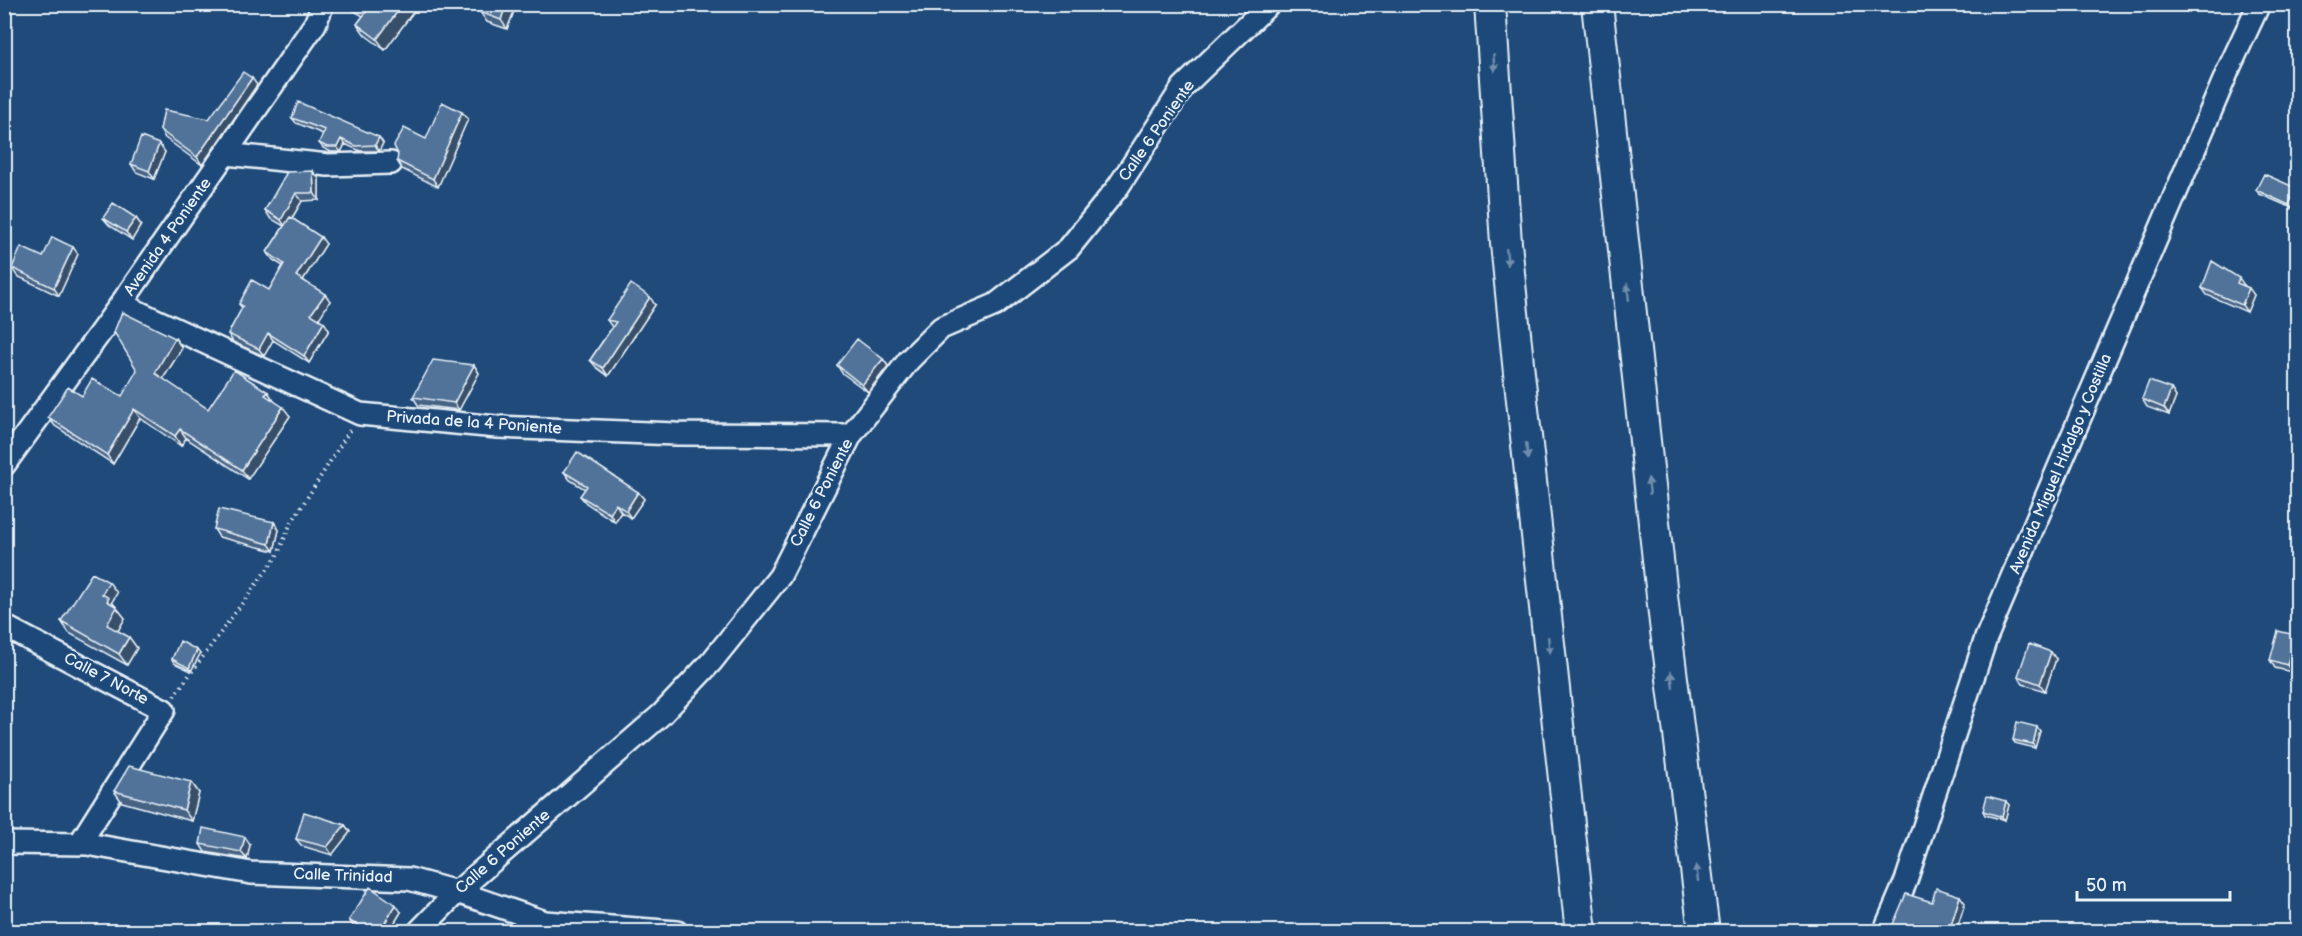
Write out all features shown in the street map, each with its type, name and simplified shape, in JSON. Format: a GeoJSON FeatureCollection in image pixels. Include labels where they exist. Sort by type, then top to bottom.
{"type":"FeatureCollection","features":[{"type":"Feature","properties":{"kind":"highway"},"geometry":{"type":"LineString","coordinates":[[1490,4],[1506,243],[1517,361],[1581,932]]}},
{"type":"Feature","properties":{"kind":"highway"},"geometry":{"type":"LineString","coordinates":[[1597,4],[1665,623],[1704,932]]}},
{"type":"Feature","properties":{"kind":"street","name":"Avenida 4 Poniente"},"geometry":{"type":"LineString","coordinates":[[4,465],[121,304],[226,153],[315,24],[323,4]]}},
{"type":"Feature","properties":{"kind":"street","name":"Calle 6 Poniente"},"geometry":{"type":"LineString","coordinates":[[418,932],[457,892],[662,714],[712,661],[780,576],[850,435],[909,360],[941,328],[995,305],[1069,248],[1118,187],[1184,87],[1269,4]]}},
{"type":"Feature","properties":{"kind":"street","name":"Avenida Miguel Hidalgo y Costilla"},"geometry":{"type":"LineString","coordinates":[[1884,932],[1906,881],[1986,638],[2230,66],[2259,4]]}},
{"type":"Feature","properties":{"kind":"street"},"geometry":{"type":"LineString","coordinates":[[226,153],[328,165],[391,163]]}},
{"type":"Feature","properties":{"kind":"street","name":"Privada de la 4 Poniente"},"geometry":{"type":"LineString","coordinates":[[121,304],[360,414],[496,427],[676,434],[850,435]]}},
{"type":"Feature","properties":{"kind":"street","name":"Calle 7 Norte"},"geometry":{"type":"LineString","coordinates":[[4,626],[164,710],[80,843]]}},
{"type":"Feature","properties":{"kind":"street","name":"Calle Trinidad"},"geometry":{"type":"LineString","coordinates":[[4,843],[80,843],[252,873],[409,879],[457,892],[545,922],[677,932]]}},
{"type":"Feature","properties":{"kind":"path"},"geometry":{"type":"LineString","coordinates":[[164,710],[277,556],[290,525],[360,414]]}},
{"type":"Feature","properties":{"kind":"building"},"geometry":{"type":"Polygon","coordinates":[[[355,4],[403,4],[377,39],[357,24],[367,11],[355,4]]]}},
{"type":"Feature","properties":{"kind":"building"},"geometry":{"type":"Polygon","coordinates":[[[483,4],[506,4],[501,20],[480,12],[483,4]]]}},
{"type":"Feature","properties":{"kind":"building"},"geometry":{"type":"Polygon","coordinates":[[[243,72],[252,78],[197,157],[160,130],[164,110],[209,119],[243,72]]]}},
{"type":"Feature","properties":{"kind":"building"},"geometry":{"type":"Polygon","coordinates":[[[298,102],[379,137],[375,145],[356,146],[341,139],[337,147],[327,147],[319,143],[325,130],[292,118],[298,102]]]}},
{"type":"Feature","properties":{"kind":"building"},"geometry":{"type":"Polygon","coordinates":[[[442,102],[462,112],[433,179],[397,161],[398,154],[394,146],[404,128],[426,139],[442,102]]]}},
{"type":"Feature","properties":{"kind":"building"},"geometry":{"type":"Polygon","coordinates":[[[141,137],[159,144],[149,171],[131,164],[141,137]]]}},
{"type":"Feature","properties":{"kind":"building"},"geometry":{"type":"Polygon","coordinates":[[[313,171],[314,193],[296,193],[281,220],[265,210],[287,172],[313,171]]]}},
{"type":"Feature","properties":{"kind":"building"},"geometry":{"type":"Polygon","coordinates":[[[2264,174],[2296,188],[2289,205],[2256,190],[2264,174]]]}},
{"type":"Feature","properties":{"kind":"building"},"geometry":{"type":"Polygon","coordinates":[[[113,203],[136,218],[126,232],[103,218],[113,203]]]}},
{"type":"Feature","properties":{"kind":"building"},"geometry":{"type":"Polygon","coordinates":[[[290,217],[321,237],[296,276],[325,294],[311,314],[324,322],[304,356],[268,333],[259,349],[228,334],[243,306],[239,304],[252,280],[269,290],[284,264],[267,252],[290,217]]]}},
{"type":"Feature","properties":{"kind":"building"},"geometry":{"type":"Polygon","coordinates":[[[52,237],[73,247],[54,288],[12,268],[21,247],[43,257],[52,237]]]}},
{"type":"Feature","properties":{"kind":"building"},"geometry":{"type":"Polygon","coordinates":[[[2212,261],[2239,278],[2237,283],[2249,288],[2242,305],[2202,288],[2212,261]]]}},
{"type":"Feature","properties":{"kind":"building"},"geometry":{"type":"Polygon","coordinates":[[[631,284],[650,297],[603,368],[590,360],[616,322],[607,320],[631,284]]]}},
{"type":"Feature","properties":{"kind":"building"},"geometry":{"type":"Polygon","coordinates":[[[122,312],[175,338],[155,373],[208,409],[234,370],[268,392],[265,395],[283,407],[242,470],[180,429],[175,436],[134,409],[107,455],[48,417],[68,387],[82,396],[92,379],[122,396],[137,370],[114,332],[122,312]]]}},
{"type":"Feature","properties":{"kind":"building"},"geometry":{"type":"Polygon","coordinates":[[[857,339],[883,359],[862,385],[837,365],[857,339]]]}},
{"type":"Feature","properties":{"kind":"building"},"geometry":{"type":"Polygon","coordinates":[[[433,360],[474,365],[454,403],[413,397],[433,360]]]}},
{"type":"Feature","properties":{"kind":"building"},"geometry":{"type":"Polygon","coordinates":[[[2149,381],[2171,389],[2164,408],[2142,399],[2149,381]]]}},
{"type":"Feature","properties":{"kind":"building"},"geometry":{"type":"Polygon","coordinates":[[[577,452],[638,492],[626,511],[616,504],[610,514],[580,496],[587,486],[564,472],[577,452]]]}},
{"type":"Feature","properties":{"kind":"building"},"geometry":{"type":"Polygon","coordinates":[[[219,509],[274,522],[269,544],[214,529],[219,509]]]}},
{"type":"Feature","properties":{"kind":"building"},"geometry":{"type":"Polygon","coordinates":[[[92,573],[109,582],[102,594],[109,598],[107,601],[117,607],[107,625],[129,637],[119,654],[61,621],[92,573]]]}},
{"type":"Feature","properties":{"kind":"building"},"geometry":{"type":"Polygon","coordinates":[[[2278,631],[2295,635],[2287,665],[2270,660],[2278,631]]]}},
{"type":"Feature","properties":{"kind":"building"},"geometry":{"type":"Polygon","coordinates":[[[180,641],[197,650],[189,668],[172,659],[180,641]]]}},
{"type":"Feature","properties":{"kind":"building"},"geometry":{"type":"Polygon","coordinates":[[[2029,644],[2051,652],[2040,684],[2018,676],[2029,644]]]}},
{"type":"Feature","properties":{"kind":"building"},"geometry":{"type":"Polygon","coordinates":[[[2017,722],[2037,727],[2033,744],[2013,740],[2017,722]]]}},
{"type":"Feature","properties":{"kind":"building"},"geometry":{"type":"Polygon","coordinates":[[[129,766],[191,782],[184,810],[114,791],[129,766]]]}},
{"type":"Feature","properties":{"kind":"building"},"geometry":{"type":"Polygon","coordinates":[[[1987,796],[2006,801],[2002,817],[1983,811],[1987,796]]]}},
{"type":"Feature","properties":{"kind":"building"},"geometry":{"type":"Polygon","coordinates":[[[304,812],[345,825],[327,847],[296,839],[304,812]]]}},
{"type":"Feature","properties":{"kind":"building"},"geometry":{"type":"Polygon","coordinates":[[[203,828],[245,837],[241,852],[200,844],[203,828]]]}},
{"type":"Feature","properties":{"kind":"building"},"geometry":{"type":"Polygon","coordinates":[[[370,887],[396,905],[379,932],[367,932],[349,920],[370,887]]]}},
{"type":"Feature","properties":{"kind":"building"},"geometry":{"type":"Polygon","coordinates":[[[1936,888],[1960,896],[1950,932],[1899,932],[1891,929],[1906,894],[1932,902],[1936,888]]]}}]}
